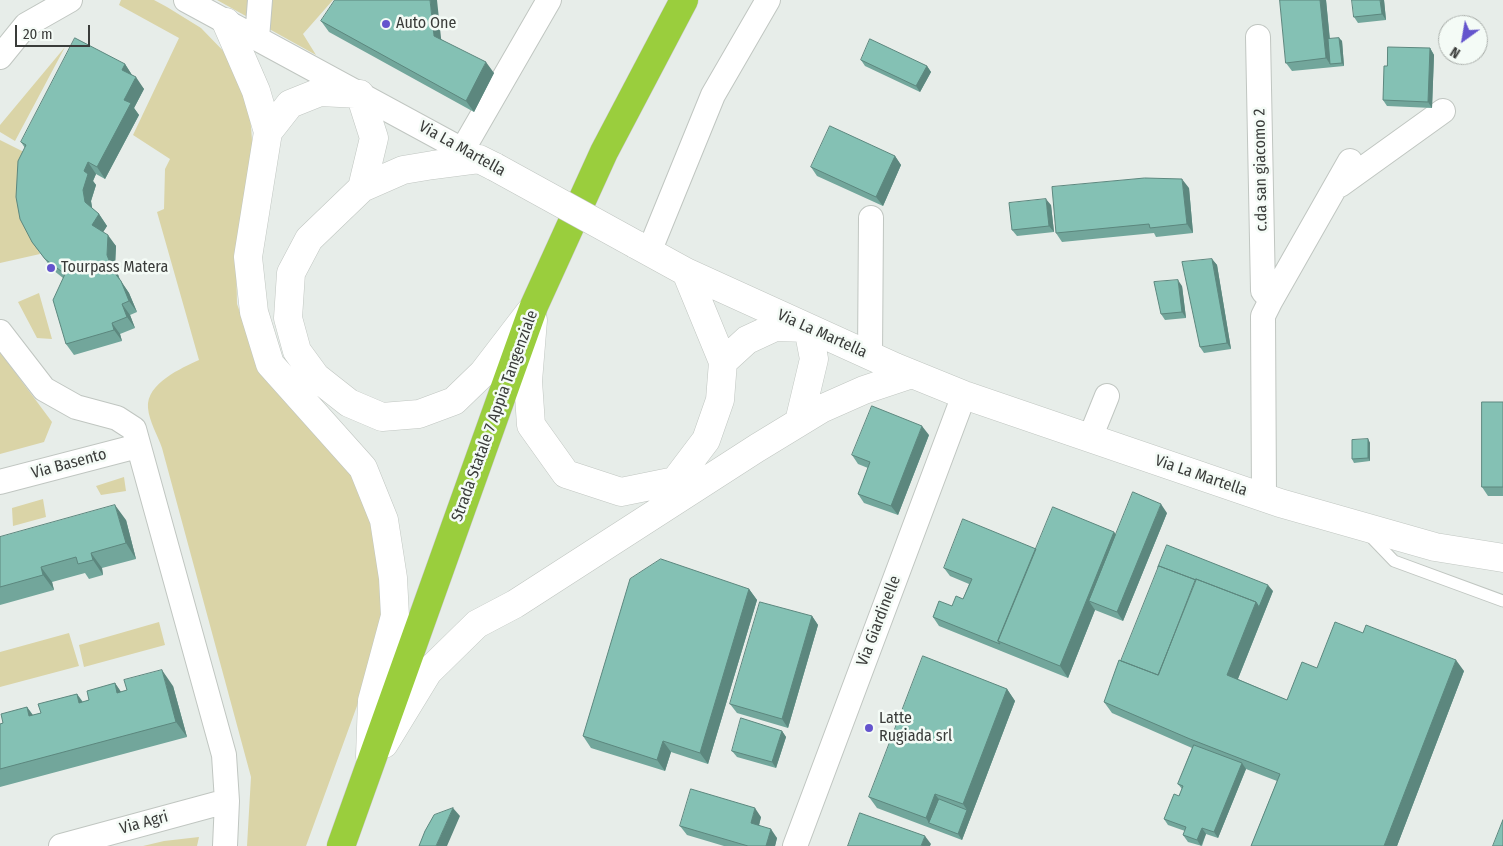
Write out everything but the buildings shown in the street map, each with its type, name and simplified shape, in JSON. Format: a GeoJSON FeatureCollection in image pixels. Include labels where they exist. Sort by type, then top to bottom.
{"type":"FeatureCollection","features":[{"type":"Feature","properties":{"kind":"highway","name":"Strada Statale 7 Appia Tangenziale"},"geometry":{"type":"LineString","coordinates":[[342,846],[534,306],[604,152],[684,0]]}},
{"type":"Feature","properties":{"kind":"street"},"geometry":{"type":"LineString","coordinates":[[26,25],[33,0]]}},
{"type":"Feature","properties":{"kind":"street"},"geometry":{"type":"LineString","coordinates":[[0,57],[26,25],[70,0]]}},
{"type":"Feature","properties":{"kind":"street","name":"Via La Martella"},"geometry":{"type":"LineString","coordinates":[[186,0],[686,272],[912,374],[964,395],[1264,498],[1435,546],[1503,558]]}},
{"type":"Feature","properties":{"kind":"street"},"geometry":{"type":"LineString","coordinates":[[257,38],[260,0]]}},
{"type":"Feature","properties":{"kind":"street"},"geometry":{"type":"LineString","coordinates":[[534,306],[484,373],[454,401],[420,414],[382,417],[349,403],[316,377],[297,351],[288,318],[291,273],[308,239],[362,188],[402,170],[479,158],[549,0]]}},
{"type":"Feature","properties":{"kind":"street"},"geometry":{"type":"LineString","coordinates":[[642,248],[713,96],[768,0]]}},
{"type":"Feature","properties":{"kind":"street"},"geometry":{"type":"LineString","coordinates":[[226,22],[256,91],[268,132],[248,257],[254,312],[270,364],[363,468],[384,520],[393,578],[395,616],[372,701],[370,767]]}},
{"type":"Feature","properties":{"kind":"street","name":"c.da san giacomo 2"},"geometry":{"type":"LineString","coordinates":[[1258,37],[1262,291],[1271,300]]}},
{"type":"Feature","properties":{"kind":"street"},"geometry":{"type":"LineString","coordinates":[[268,132],[290,104],[320,92],[360,94],[374,138],[362,188]]}},
{"type":"Feature","properties":{"kind":"street"},"geometry":{"type":"LineString","coordinates":[[1334,188],[1443,111]]}},
{"type":"Feature","properties":{"kind":"street"},"geometry":{"type":"LineString","coordinates":[[1264,498],[1263,316],[1350,161]]}},
{"type":"Feature","properties":{"kind":"street"},"geometry":{"type":"LineString","coordinates":[[870,356],[871,218]]}},
{"type":"Feature","properties":{"kind":"street"},"geometry":{"type":"LineString","coordinates":[[534,306],[528,381],[531,425],[566,474],[621,492],[675,481],[706,440],[720,400],[723,362],[686,272]]}},
{"type":"Feature","properties":{"kind":"street"},"geometry":{"type":"LineString","coordinates":[[723,362],[747,340],[775,327],[808,328],[814,359],[799,422]]}},
{"type":"Feature","properties":{"kind":"street"},"geometry":{"type":"LineString","coordinates":[[0,332],[44,388],[76,407],[123,421],[134,428],[224,756],[227,801],[225,846]]}},
{"type":"Feature","properties":{"kind":"street"},"geometry":{"type":"LineString","coordinates":[[370,767],[428,672],[477,624],[516,604],[821,409],[864,390],[912,374]]}},
{"type":"Feature","properties":{"kind":"street","name":"Via Giardinelle"},"geometry":{"type":"LineString","coordinates":[[795,846],[964,395]]}},
{"type":"Feature","properties":{"kind":"street"},"geometry":{"type":"LineString","coordinates":[[1090,438],[1107,396]]}},
{"type":"Feature","properties":{"kind":"street","name":"Via Basento"},"geometry":{"type":"LineString","coordinates":[[0,482],[138,446]]}},
{"type":"Feature","properties":{"kind":"street","name":"Via Agri"},"geometry":{"type":"LineString","coordinates":[[61,846],[227,801]]}},
{"type":"Feature","properties":{"kind":"lane"},"geometry":{"type":"LineString","coordinates":[[1358,524],[1394,561],[1503,601]]}},
{"type":"Feature","properties":{"kind":"shaded area"},"geometry":{"type":"Polygon","coordinates":[[[121,0],[154,0],[167,7],[201,28],[234,62],[249,102],[253,153],[236,259],[237,304],[251,342],[355,479],[371,513],[386,614],[373,662],[306,846],[247,846],[251,777],[162,448],[149,413],[149,399],[159,384],[175,372],[199,360],[157,212],[164,209],[165,169],[170,159],[133,135],[179,38],[119,5],[121,0]]]}},
{"type":"Feature","properties":{"kind":"shaded area"},"geometry":{"type":"Polygon","coordinates":[[[217,0],[333,0],[303,34],[316,55],[217,0]]]}},
{"type":"Feature","properties":{"kind":"shaded area"},"geometry":{"type":"Polygon","coordinates":[[[65,47],[15,141],[0,132],[0,125],[65,47]]]}},
{"type":"Feature","properties":{"kind":"shaded area"},"geometry":{"type":"Polygon","coordinates":[[[0,140],[34,157],[28,230],[40,254],[0,263],[0,140]]]}},
{"type":"Feature","properties":{"kind":"shaded area"},"geometry":{"type":"Polygon","coordinates":[[[39,293],[52,339],[37,338],[18,302],[39,293]]]}},
{"type":"Feature","properties":{"kind":"shaded area"},"geometry":{"type":"Polygon","coordinates":[[[0,352],[52,422],[44,442],[0,454],[0,352]]]}},
{"type":"Feature","properties":{"kind":"shaded area"},"geometry":{"type":"Polygon","coordinates":[[[124,477],[126,491],[101,495],[96,486],[124,477]]]}},
{"type":"Feature","properties":{"kind":"shaded area"},"geometry":{"type":"Polygon","coordinates":[[[43,499],[46,517],[13,526],[12,508],[43,499]]]}},
{"type":"Feature","properties":{"kind":"shaded area"},"geometry":{"type":"Polygon","coordinates":[[[159,622],[165,645],[84,667],[79,645],[159,622]]]}},
{"type":"Feature","properties":{"kind":"shaded area"},"geometry":{"type":"Polygon","coordinates":[[[69,633],[79,666],[0,687],[0,652],[69,633]]]}},
{"type":"Feature","properties":{"kind":"shaded area"},"geometry":{"type":"Polygon","coordinates":[[[199,837],[197,846],[143,846],[164,841],[199,837]]]}},
{"type":"Feature","properties":{"kind":"place","name":"Auto One"},"geometry":{"type":"Point","coordinates":[386,24]}},
{"type":"Feature","properties":{"kind":"place","name":"Tourpass Matera"},"geometry":{"type":"Point","coordinates":[51,268]}},
{"type":"Feature","properties":{"kind":"place","name":"Latte Rugiada srl"},"geometry":{"type":"Point","coordinates":[869,728]}}]}
